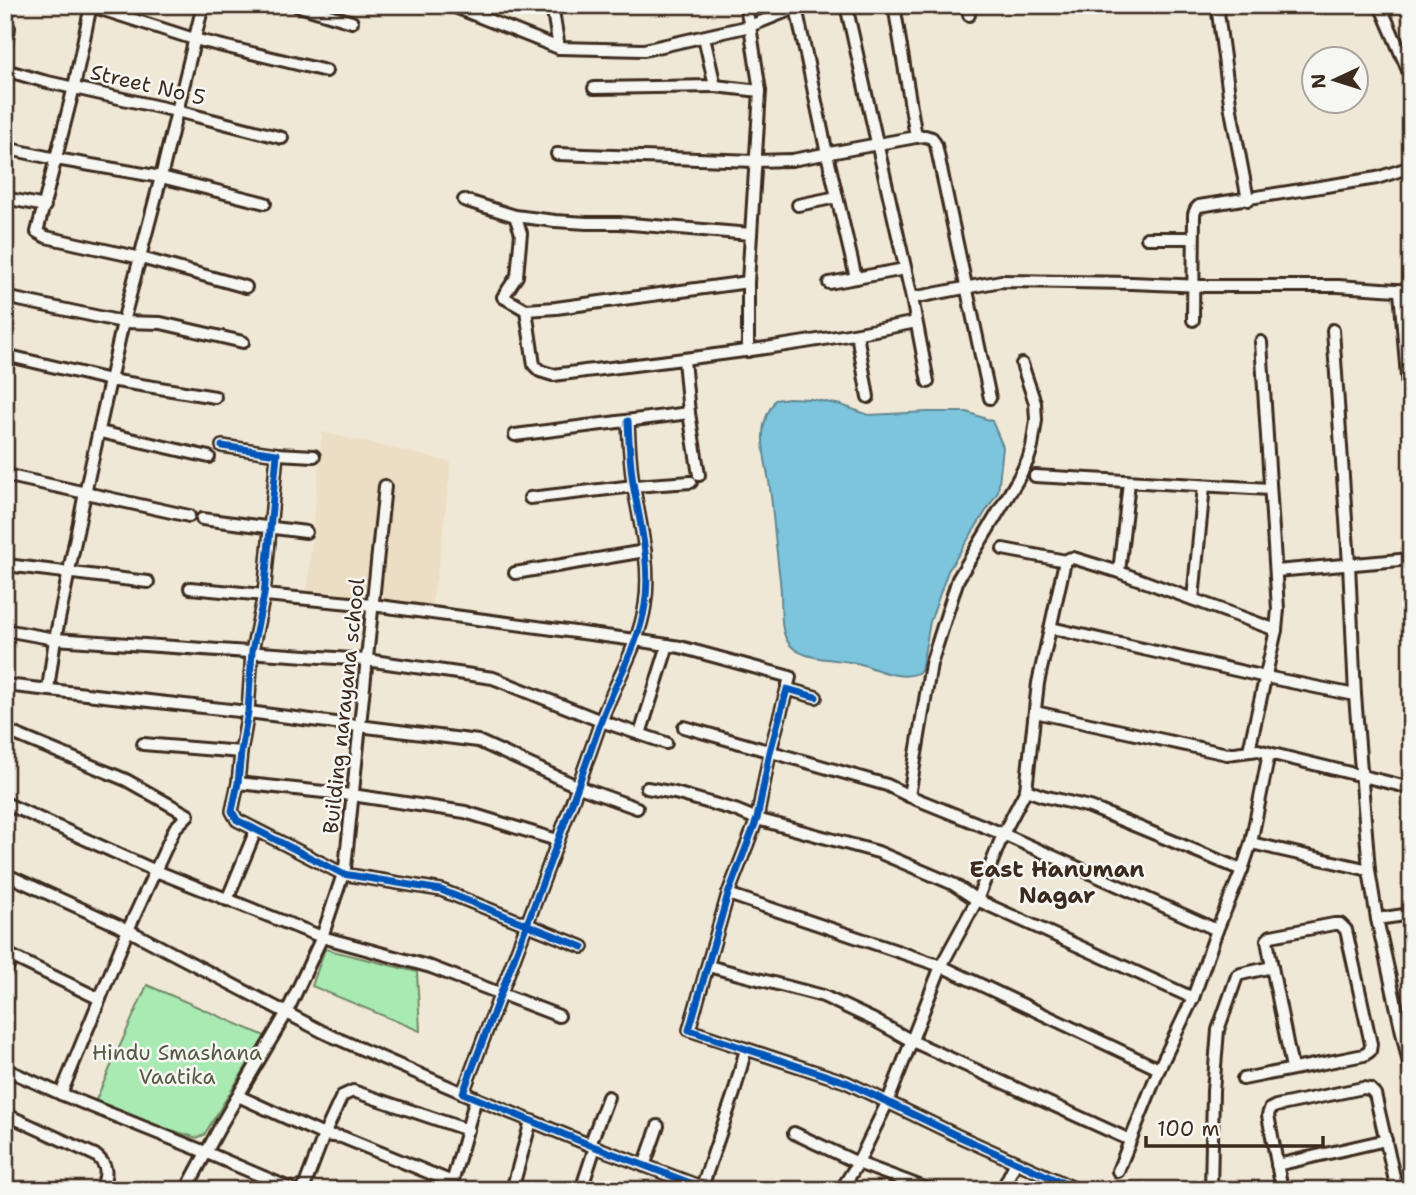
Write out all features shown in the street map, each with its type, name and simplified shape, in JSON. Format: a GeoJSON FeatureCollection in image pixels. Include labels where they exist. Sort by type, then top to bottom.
{"type":"FeatureCollection","features":[{"type":"Feature","properties":{"kind":"street"},"geometry":{"type":"LineString","coordinates":[[48,689],[55,639],[110,380],[203,5]]}},
{"type":"Feature","properties":{"kind":"street"},"geometry":{"type":"LineString","coordinates":[[296,5],[352,22]]}},
{"type":"Feature","properties":{"kind":"street"},"geometry":{"type":"LineString","coordinates":[[450,5],[559,48],[643,50],[750,26],[799,6],[827,154],[856,278]]}},
{"type":"Feature","properties":{"kind":"street"},"geometry":{"type":"LineString","coordinates":[[552,5],[559,48]]}},
{"type":"Feature","properties":{"kind":"street"},"geometry":{"type":"LineString","coordinates":[[745,5],[760,91],[748,282],[748,351]]}},
{"type":"Feature","properties":{"kind":"street"},"geometry":{"type":"LineString","coordinates":[[846,5],[912,298],[928,382]]}},
{"type":"Feature","properties":{"kind":"street"},"geometry":{"type":"LineString","coordinates":[[894,5],[916,137]]}},
{"type":"Feature","properties":{"kind":"street"},"geometry":{"type":"LineString","coordinates":[[1217,5],[1231,110],[1248,200]]}},
{"type":"Feature","properties":{"kind":"street"},"geometry":{"type":"LineString","coordinates":[[1380,5],[1409,70]]}},
{"type":"Feature","properties":{"kind":"street"},"geometry":{"type":"LineString","coordinates":[[246,287],[141,258],[46,237],[37,232],[74,87],[90,6],[194,39],[326,71]]}},
{"type":"Feature","properties":{"kind":"street"},"geometry":{"type":"LineString","coordinates":[[5,47],[9,28]]}},
{"type":"Feature","properties":{"kind":"street"},"geometry":{"type":"LineString","coordinates":[[704,37],[715,86]]}},
{"type":"Feature","properties":{"kind":"street","name":"Street No 5"},"geometry":{"type":"LineString","coordinates":[[5,71],[282,138]]}},
{"type":"Feature","properties":{"kind":"street"},"geometry":{"type":"LineString","coordinates":[[594,88],[715,86],[760,91]]}},
{"type":"Feature","properties":{"kind":"street"},"geometry":{"type":"LineString","coordinates":[[557,154],[755,162],[792,160],[916,137],[932,138],[936,145],[990,398]]}},
{"type":"Feature","properties":{"kind":"street"},"geometry":{"type":"LineString","coordinates":[[5,148],[161,177],[265,203]]}},
{"type":"Feature","properties":{"kind":"street"},"geometry":{"type":"LineString","coordinates":[[1193,320],[1194,214],[1199,206],[1377,178],[1411,167]]}},
{"type":"Feature","properties":{"kind":"street"},"geometry":{"type":"LineString","coordinates":[[798,205],[837,197]]}},
{"type":"Feature","properties":{"kind":"street"},"geometry":{"type":"LineString","coordinates":[[5,198],[45,206]]}},
{"type":"Feature","properties":{"kind":"street"},"geometry":{"type":"LineString","coordinates":[[464,200],[515,216],[751,234]]}},
{"type":"Feature","properties":{"kind":"street"},"geometry":{"type":"LineString","coordinates":[[515,216],[521,233],[517,276],[503,297],[526,310],[748,282]]}},
{"type":"Feature","properties":{"kind":"street"},"geometry":{"type":"LineString","coordinates":[[1147,238],[1194,238]]}},
{"type":"Feature","properties":{"kind":"street"},"geometry":{"type":"LineString","coordinates":[[829,283],[905,269]]}},
{"type":"Feature","properties":{"kind":"street"},"geometry":{"type":"LineString","coordinates":[[912,298],[1001,281],[1193,286],[1338,286],[1406,291],[1411,426]]}},
{"type":"Feature","properties":{"kind":"street"},"geometry":{"type":"LineString","coordinates":[[5,297],[124,322],[161,323],[243,342]]}},
{"type":"Feature","properties":{"kind":"street"},"geometry":{"type":"LineString","coordinates":[[526,310],[534,365],[547,374],[554,375],[748,351],[916,322]]}},
{"type":"Feature","properties":{"kind":"street"},"geometry":{"type":"LineString","coordinates":[[1333,330],[1355,695],[1369,870],[1411,1073]]}},
{"type":"Feature","properties":{"kind":"street"},"geometry":{"type":"LineString","coordinates":[[857,334],[868,397]]}},
{"type":"Feature","properties":{"kind":"street"},"geometry":{"type":"LineString","coordinates":[[1249,750],[1276,630],[1278,609],[1261,342]]}},
{"type":"Feature","properties":{"kind":"street"},"geometry":{"type":"LineString","coordinates":[[5,355],[110,380],[215,397]]}},
{"type":"Feature","properties":{"kind":"street"},"geometry":{"type":"LineString","coordinates":[[530,498],[695,478],[684,359]]}},
{"type":"Feature","properties":{"kind":"street"},"geometry":{"type":"LineString","coordinates":[[909,796],[931,664],[958,579],[1017,481],[1032,447],[1036,420],[1035,403],[1022,364]]}},
{"type":"Feature","properties":{"kind":"street"},"geometry":{"type":"LineString","coordinates":[[515,435],[690,413]]}},
{"type":"Feature","properties":{"kind":"street"},"geometry":{"type":"LineString","coordinates":[[463,1093],[579,787],[601,721],[635,640],[645,606],[645,551],[629,452],[628,421]]}},
{"type":"Feature","properties":{"kind":"street"},"geometry":{"type":"LineString","coordinates":[[100,432],[209,457]]}},
{"type":"Feature","properties":{"kind":"street"},"geometry":{"type":"LineString","coordinates":[[222,446],[314,456]]}},
{"type":"Feature","properties":{"kind":"street"},"geometry":{"type":"LineString","coordinates":[[277,454],[264,595],[252,652],[248,712],[232,811],[237,820],[343,874],[441,890],[583,947]]}},
{"type":"Feature","properties":{"kind":"street"},"geometry":{"type":"LineString","coordinates":[[5,475],[189,516]]}},
{"type":"Feature","properties":{"kind":"street"},"geometry":{"type":"LineString","coordinates":[[1035,477],[1270,489]]}},
{"type":"Feature","properties":{"kind":"street"},"geometry":{"type":"LineString","coordinates":[[1119,572],[1129,482]]}},
{"type":"Feature","properties":{"kind":"street","name":"Building narayana school"},"geometry":{"type":"LineString","coordinates":[[186,1190],[205,1152],[286,1014],[322,937],[345,868],[385,486]]}},
{"type":"Feature","properties":{"kind":"street"},"geometry":{"type":"LineString","coordinates":[[1193,599],[1203,486]]}},
{"type":"Feature","properties":{"kind":"street"},"geometry":{"type":"LineString","coordinates":[[202,519],[306,532]]}},
{"type":"Feature","properties":{"kind":"street"},"geometry":{"type":"LineString","coordinates":[[1003,549],[1066,561],[1073,558],[1119,572],[1276,630]]}},
{"type":"Feature","properties":{"kind":"street"},"geometry":{"type":"LineString","coordinates":[[515,573],[645,551]]}},
{"type":"Feature","properties":{"kind":"street"},"geometry":{"type":"LineString","coordinates":[[1276,570],[1411,559]]}},
{"type":"Feature","properties":{"kind":"street"},"geometry":{"type":"LineString","coordinates":[[841,1190],[859,1163],[888,1101],[941,966],[977,900],[1003,834],[1026,790],[1038,682],[1066,561]]}},
{"type":"Feature","properties":{"kind":"street"},"geometry":{"type":"LineString","coordinates":[[6,569],[69,572],[148,582]]}},
{"type":"Feature","properties":{"kind":"street"},"geometry":{"type":"LineString","coordinates":[[190,587],[372,605],[635,640],[680,647],[790,677],[770,752],[757,819],[728,894],[689,1031],[846,1082],[1078,1190]]}},
{"type":"Feature","properties":{"kind":"street"},"geometry":{"type":"LineString","coordinates":[[1051,628],[1355,695]]}},
{"type":"Feature","properties":{"kind":"street"},"geometry":{"type":"LineString","coordinates":[[5,630],[55,639],[366,660],[493,678],[601,721],[666,743]]}},
{"type":"Feature","properties":{"kind":"street"},"geometry":{"type":"LineString","coordinates":[[640,734],[668,645]]}},
{"type":"Feature","properties":{"kind":"street"},"geometry":{"type":"LineString","coordinates":[[5,685],[478,741],[579,787],[637,808]]}},
{"type":"Feature","properties":{"kind":"street"},"geometry":{"type":"LineString","coordinates":[[787,688],[816,697]]}},
{"type":"Feature","properties":{"kind":"street"},"geometry":{"type":"LineString","coordinates":[[1035,712],[1227,754],[1258,750],[1411,788]]}},
{"type":"Feature","properties":{"kind":"street"},"geometry":{"type":"LineString","coordinates":[[684,727],[887,785],[1217,930]]}},
{"type":"Feature","properties":{"kind":"street"},"geometry":{"type":"LineString","coordinates":[[5,730],[126,780],[188,815],[175,828],[128,930],[61,1094]]}},
{"type":"Feature","properties":{"kind":"street"},"geometry":{"type":"LineString","coordinates":[[143,744],[241,752]]}},
{"type":"Feature","properties":{"kind":"street"},"geometry":{"type":"LineString","coordinates":[[1118,1171],[1159,1069],[1193,998],[1242,870],[1251,843],[1269,753]]}},
{"type":"Feature","properties":{"kind":"street"},"geometry":{"type":"LineString","coordinates":[[238,783],[352,795],[465,812],[557,840]]}},
{"type":"Feature","properties":{"kind":"street"},"geometry":{"type":"LineString","coordinates":[[647,788],[675,793],[878,852],[953,884],[977,900],[1193,998]]}},
{"type":"Feature","properties":{"kind":"street"},"geometry":{"type":"LineString","coordinates":[[1026,790],[1090,807],[1242,870]]}},
{"type":"Feature","properties":{"kind":"street"},"geometry":{"type":"LineString","coordinates":[[5,803],[156,871],[322,937],[431,967],[559,1016]]}},
{"type":"Feature","properties":{"kind":"street"},"geometry":{"type":"LineString","coordinates":[[227,900],[256,830]]}},
{"type":"Feature","properties":{"kind":"street"},"geometry":{"type":"LineString","coordinates":[[1251,843],[1369,870]]}},
{"type":"Feature","properties":{"kind":"street"},"geometry":{"type":"LineString","coordinates":[[5,874],[128,930],[286,1014],[397,1066],[704,1189],[746,1049]]}},
{"type":"Feature","properties":{"kind":"street"},"geometry":{"type":"LineString","coordinates":[[728,894],[941,966],[1159,1069]]}},
{"type":"Feature","properties":{"kind":"street"},"geometry":{"type":"LineString","coordinates":[[1377,919],[1411,914]]}},
{"type":"Feature","properties":{"kind":"street"},"geometry":{"type":"LineString","coordinates":[[1243,1079],[1364,1055],[1370,1051],[1371,1044],[1346,930],[1334,923],[1271,936],[1267,940],[1292,1069]]}},
{"type":"Feature","properties":{"kind":"street"},"geometry":{"type":"LineString","coordinates":[[5,972],[9,955],[100,999]]}},
{"type":"Feature","properties":{"kind":"street"},"geometry":{"type":"LineString","coordinates":[[708,966],[823,996],[912,1041],[1130,1140]]}},
{"type":"Feature","properties":{"kind":"street"},"geometry":{"type":"LineString","coordinates":[[1211,1190],[1213,1091],[1218,1030],[1237,976],[1272,967]]}},
{"type":"Feature","properties":{"kind":"street"},"geometry":{"type":"LineString","coordinates":[[5,1069],[294,1190]]}},
{"type":"Feature","properties":{"kind":"street"},"geometry":{"type":"LineString","coordinates":[[1282,1190],[1268,1115],[1270,1109],[1363,1088],[1370,1089],[1375,1094],[1397,1190]]}},
{"type":"Feature","properties":{"kind":"street"},"geometry":{"type":"LineString","coordinates":[[303,1190],[324,1135],[342,1096],[346,1093],[353,1091],[468,1130]]}},
{"type":"Feature","properties":{"kind":"street"},"geometry":{"type":"LineString","coordinates":[[238,1096],[324,1135],[342,1137],[451,1186],[476,1098]]}},
{"type":"Feature","properties":{"kind":"street"},"geometry":{"type":"LineString","coordinates":[[581,1190],[608,1097]]}},
{"type":"Feature","properties":{"kind":"street"},"geometry":{"type":"LineString","coordinates":[[5,1114],[103,1161],[107,1169],[101,1190]]}},
{"type":"Feature","properties":{"kind":"street"},"geometry":{"type":"LineString","coordinates":[[512,1190],[531,1121]]}},
{"type":"Feature","properties":{"kind":"street"},"geometry":{"type":"LineString","coordinates":[[644,1166],[658,1126]]}},
{"type":"Feature","properties":{"kind":"street"},"geometry":{"type":"LineString","coordinates":[[794,1133],[859,1163],[930,1190]]}},
{"type":"Feature","properties":{"kind":"street"},"geometry":{"type":"LineString","coordinates":[[1277,1165],[1386,1140]]}},
{"type":"Feature","properties":{"kind":"street"},"geometry":{"type":"LineString","coordinates":[[1002,1190],[1016,1161]]}},
{"type":"Feature","properties":{"kind":"shaded area"},"geometry":{"type":"Polygon","coordinates":[[[322,432],[451,462],[431,609],[307,592],[322,432]]]}},
{"type":"Feature","properties":{"kind":"green space"},"geometry":{"type":"Polygon","coordinates":[[[325,949],[417,972],[420,1031],[312,986],[325,949]]]}},
{"type":"Feature","properties":{"kind":"green space","name":"Hindu Smashana Vaatika"},"geometry":{"type":"Polygon","coordinates":[[[147,985],[265,1036],[204,1135],[197,1138],[129,1117],[95,1102],[147,985]]]}},
{"type":"Feature","properties":{"kind":"water"},"geometry":{"type":"Polygon","coordinates":[[[789,398],[841,405],[869,415],[967,412],[992,421],[1003,447],[998,492],[948,571],[930,622],[921,671],[915,674],[901,676],[856,663],[807,655],[792,647],[785,636],[763,435],[766,417],[775,400],[789,398]]]}},
{"type":"Feature","properties":{"kind":"cycle path"},"geometry":{"type":"LineString","coordinates":[[628,421],[632,472],[647,576],[642,620],[632,651],[605,710],[463,1093],[709,1190]]}},
{"type":"Feature","properties":{"kind":"cycle path"},"geometry":{"type":"LineString","coordinates":[[222,446],[277,454],[264,595],[252,651],[248,712],[232,811],[237,820],[343,874],[441,890],[583,947]]}},
{"type":"Feature","properties":{"kind":"cycle path"},"geometry":{"type":"LineString","coordinates":[[816,697],[787,689],[770,752],[757,819],[728,894],[689,1030],[846,1082],[1078,1190]]}},
{"type":"Feature","properties":{"kind":"district","name":"East Hanuman Nagar"},"geometry":{"type":"Point","coordinates":[1057,882]}}]}
